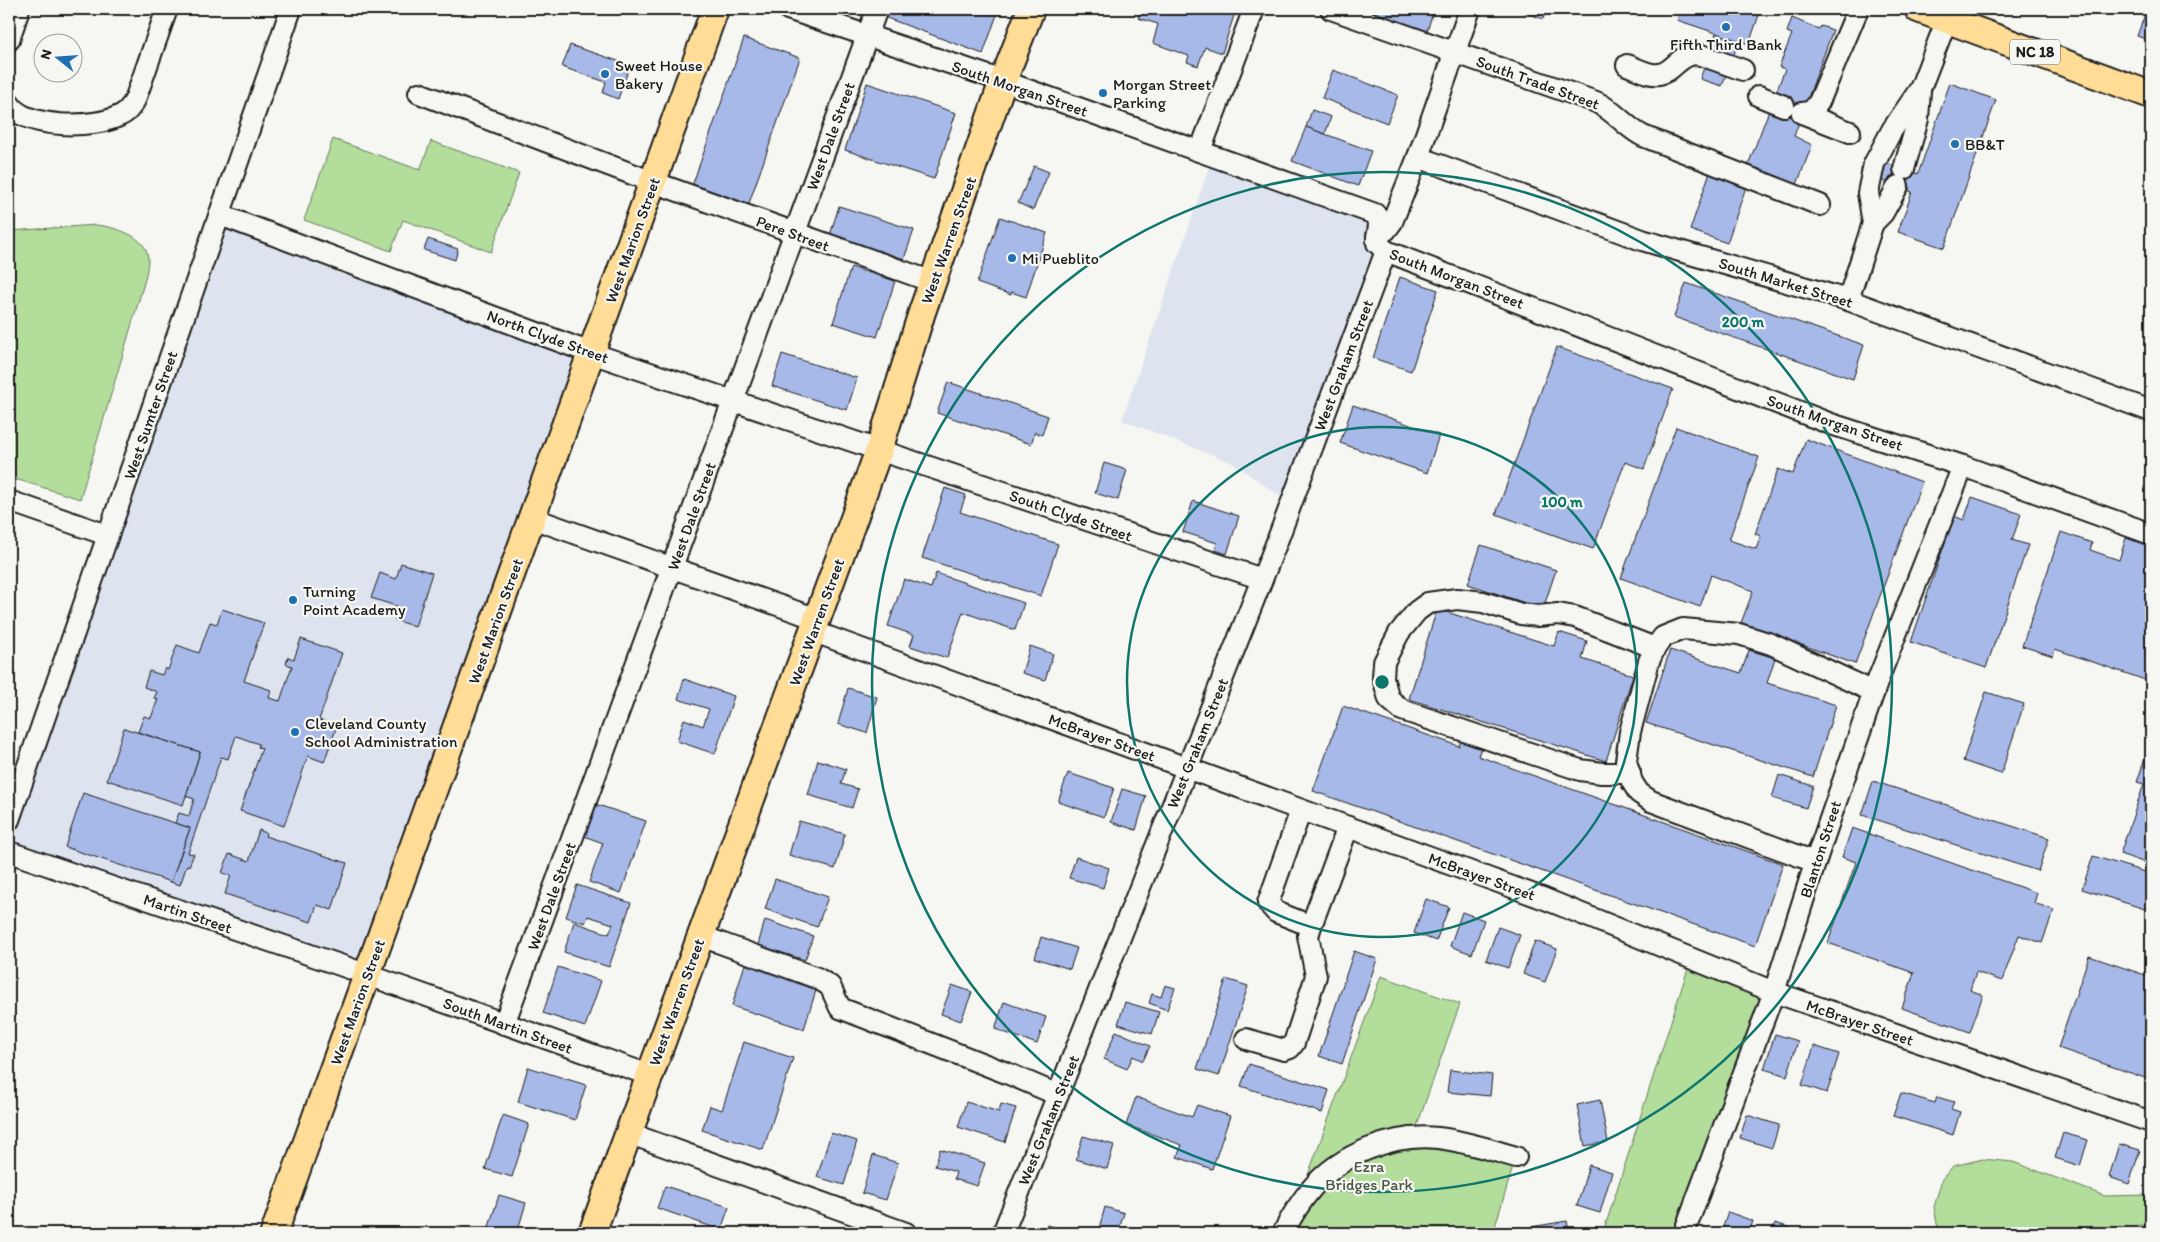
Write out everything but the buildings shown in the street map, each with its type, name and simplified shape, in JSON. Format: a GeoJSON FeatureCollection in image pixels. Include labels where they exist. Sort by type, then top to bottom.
{"type":"FeatureCollection","features":[{"type":"Feature","properties":{"kind":"main road","name":"West Marion Street"},"geometry":{"type":"LineString","coordinates":[[274,1233],[716,9]]}},
{"type":"Feature","properties":{"kind":"main road","name":"West Warren Street"},"geometry":{"type":"LineString","coordinates":[[592,1233],[879,450],[933,282],[1003,81],[1031,9]]}},
{"type":"Feature","properties":{"kind":"main road","name":"NC 18"},"geometry":{"type":"LineString","coordinates":[[1918,9],[2151,95]]}},
{"type":"Feature","properties":{"kind":"street"},"geometry":{"type":"LineString","coordinates":[[9,40],[20,9]]}},
{"type":"Feature","properties":{"kind":"street"},"geometry":{"type":"LineString","coordinates":[[9,103],[11,108],[21,115],[48,124],[98,122],[121,116],[131,107],[137,95],[167,9]]}},
{"type":"Feature","properties":{"kind":"street","name":"West Sumter Street"},"geometry":{"type":"LineString","coordinates":[[9,820],[291,9]]}},
{"type":"Feature","properties":{"kind":"street","name":"South Morgan Street"},"geometry":{"type":"LineString","coordinates":[[788,9],[1003,81],[1374,214],[1378,218],[1382,243],[1831,424],[1963,466],[2151,534]]}},
{"type":"Feature","properties":{"kind":"street","name":"West Dale Street"},"geometry":{"type":"LineString","coordinates":[[504,1024],[877,9]]}},
{"type":"Feature","properties":{"kind":"street"},"geometry":{"type":"LineString","coordinates":[[1200,151],[1254,9]]}},
{"type":"Feature","properties":{"kind":"street","name":"South Trade Street"},"geometry":{"type":"LineString","coordinates":[[1331,9],[1596,102],[1607,107],[1632,130],[1643,136],[1820,205]]}},
{"type":"Feature","properties":{"kind":"street","name":"West Graham Street"},"geometry":{"type":"LineString","coordinates":[[1003,1233],[1262,579],[1382,243],[1418,157],[1470,9]]}},
{"type":"Feature","properties":{"kind":"street"},"geometry":{"type":"LineString","coordinates":[[1793,110],[1812,111],[1819,102],[1858,9]]}},
{"type":"Feature","properties":{"kind":"street"},"geometry":{"type":"LineString","coordinates":[[1873,223],[1868,193],[1874,164],[1892,130],[1920,89],[1947,19]]}},
{"type":"Feature","properties":{"kind":"street"},"geometry":{"type":"LineString","coordinates":[[1627,65],[1653,74],[1660,74],[1680,59],[1690,54],[1698,54],[1743,70]]}},
{"type":"Feature","properties":{"kind":"street"},"geometry":{"type":"LineString","coordinates":[[1848,300],[1873,223],[1883,213],[1901,178],[1918,119],[1920,89]]}},
{"type":"Feature","properties":{"kind":"street","name":"Pere Street"},"geometry":{"type":"LineString","coordinates":[[419,93],[653,182],[933,282]]}},
{"type":"Feature","properties":{"kind":"street"},"geometry":{"type":"LineString","coordinates":[[1759,96],[1850,132]]}},
{"type":"Feature","properties":{"kind":"street","name":"South Market Street"},"geometry":{"type":"LineString","coordinates":[[1418,157],[1642,240],[1848,300],[2151,412]]}},
{"type":"Feature","properties":{"kind":"street","name":"North Clyde Street"},"geometry":{"type":"LineString","coordinates":[[220,215],[591,352],[879,450]]}},
{"type":"Feature","properties":{"kind":"street","name":"South Clyde Street"},"geometry":{"type":"LineString","coordinates":[[879,450],[1262,579]]}},
{"type":"Feature","properties":{"kind":"street","name":"Blanton Street"},"geometry":{"type":"LineString","coordinates":[[1684,1233],[1774,992],[1815,862],[1874,692],[1963,466]]}},
{"type":"Feature","properties":{"kind":"street"},"geometry":{"type":"LineString","coordinates":[[9,501],[107,535]]}},
{"type":"Feature","properties":{"kind":"street","name":"McBrayer Street"},"geometry":{"type":"LineString","coordinates":[[532,518],[672,568],[1187,768],[1545,899],[1774,992],[2151,1122]]}},
{"type":"Feature","properties":{"kind":"street"},"geometry":{"type":"LineString","coordinates":[[1630,773],[1602,774],[1580,770],[1402,710],[1388,699],[1383,678],[1384,662],[1399,633],[1417,611],[1428,604],[1457,599],[1483,602],[1521,614],[1538,616],[1558,614],[1575,617],[1655,648]]}},
{"type":"Feature","properties":{"kind":"street"},"geometry":{"type":"LineString","coordinates":[[1815,862],[1651,801],[1639,793],[1632,782],[1626,761],[1630,732],[1649,661],[1663,637],[1683,629],[1740,634],[1771,644],[1874,692]]}},
{"type":"Feature","properties":{"kind":"street"},"geometry":{"type":"LineString","coordinates":[[1301,810],[1268,903],[1276,912],[1311,926]]}},
{"type":"Feature","properties":{"kind":"street"},"geometry":{"type":"LineString","coordinates":[[1246,1039],[1284,1050],[1290,1048],[1294,1043],[1316,976],[1308,936],[1348,827]]}},
{"type":"Feature","properties":{"kind":"street","name":"Martin Street"},"geometry":{"type":"LineString","coordinates":[[9,852],[367,975]]}},
{"type":"Feature","properties":{"kind":"street"},"geometry":{"type":"LineString","coordinates":[[701,936],[817,978],[830,986],[840,1008],[1058,1095]]}},
{"type":"Feature","properties":{"kind":"street","name":"South Martin Street"},"geometry":{"type":"LineString","coordinates":[[367,975],[650,1075]]}},
{"type":"Feature","properties":{"kind":"street"},"geometry":{"type":"LineString","coordinates":[[628,1133],[906,1233]]}},
{"type":"Feature","properties":{"kind":"street"},"geometry":{"type":"LineString","coordinates":[[1283,1233],[1312,1187],[1332,1170],[1360,1152],[1386,1143],[1413,1138],[1438,1138],[1516,1157]]}},
{"type":"Feature","properties":{"kind":"shaded area"},"geometry":{"type":"Polygon","coordinates":[[[1213,156],[1375,214],[1379,246],[1291,504],[1233,463],[1122,420],[1213,156]]]}},
{"type":"Feature","properties":{"kind":"shaded area","name":"Turning Point Academy"},"geometry":{"type":"Polygon","coordinates":[[[220,215],[591,353],[367,975],[9,852],[9,820],[220,215]]]}},
{"type":"Feature","properties":{"kind":"green space"},"geometry":{"type":"Polygon","coordinates":[[[333,139],[420,170],[431,141],[519,173],[491,252],[403,220],[391,251],[304,220],[333,139]]]}},
{"type":"Feature","properties":{"kind":"green space"},"geometry":{"type":"Polygon","coordinates":[[[96,225],[121,231],[137,239],[147,251],[148,262],[144,283],[80,499],[9,477],[9,231],[96,225]]]}},
{"type":"Feature","properties":{"kind":"green space"},"geometry":{"type":"Polygon","coordinates":[[[1691,959],[1774,992],[1684,1233],[1603,1233],[1691,959]]]}},
{"type":"Feature","properties":{"kind":"green space","name":"Ezra Bridges Park"},"geometry":{"type":"Polygon","coordinates":[[[1381,976],[1460,1004],[1413,1137],[1516,1157],[1493,1233],[1283,1233],[1294,1213],[1381,976]]]}},
{"type":"Feature","properties":{"kind":"green space"},"geometry":{"type":"Polygon","coordinates":[[[1983,1159],[2013,1162],[2105,1196],[2151,1195],[2151,1225],[2123,1226],[2110,1233],[1939,1233],[1934,1207],[1942,1179],[1953,1166],[1983,1159]]]}},
{"type":"Feature","properties":{"kind":"place","name":"Fifth Third Bank"},"geometry":{"type":"Point","coordinates":[1726,27]}},
{"type":"Feature","properties":{"kind":"place","name":"Sweet House Bakery"},"geometry":{"type":"Point","coordinates":[605,74]}},
{"type":"Feature","properties":{"kind":"place","name":"Morgan Street Parking"},"geometry":{"type":"Point","coordinates":[1103,93]}},
{"type":"Feature","properties":{"kind":"place","name":"BB&T"},"geometry":{"type":"Point","coordinates":[1955,144]}},
{"type":"Feature","properties":{"kind":"place","name":"Mi Pueblito"},"geometry":{"type":"Point","coordinates":[1012,258]}},
{"type":"Feature","properties":{"kind":"place","name":"Turning Point Academy"},"geometry":{"type":"Point","coordinates":[293,600]}},
{"type":"Feature","properties":{"kind":"place","name":"Cleveland County School Administration"},"geometry":{"type":"Point","coordinates":[295,732]}}]}
